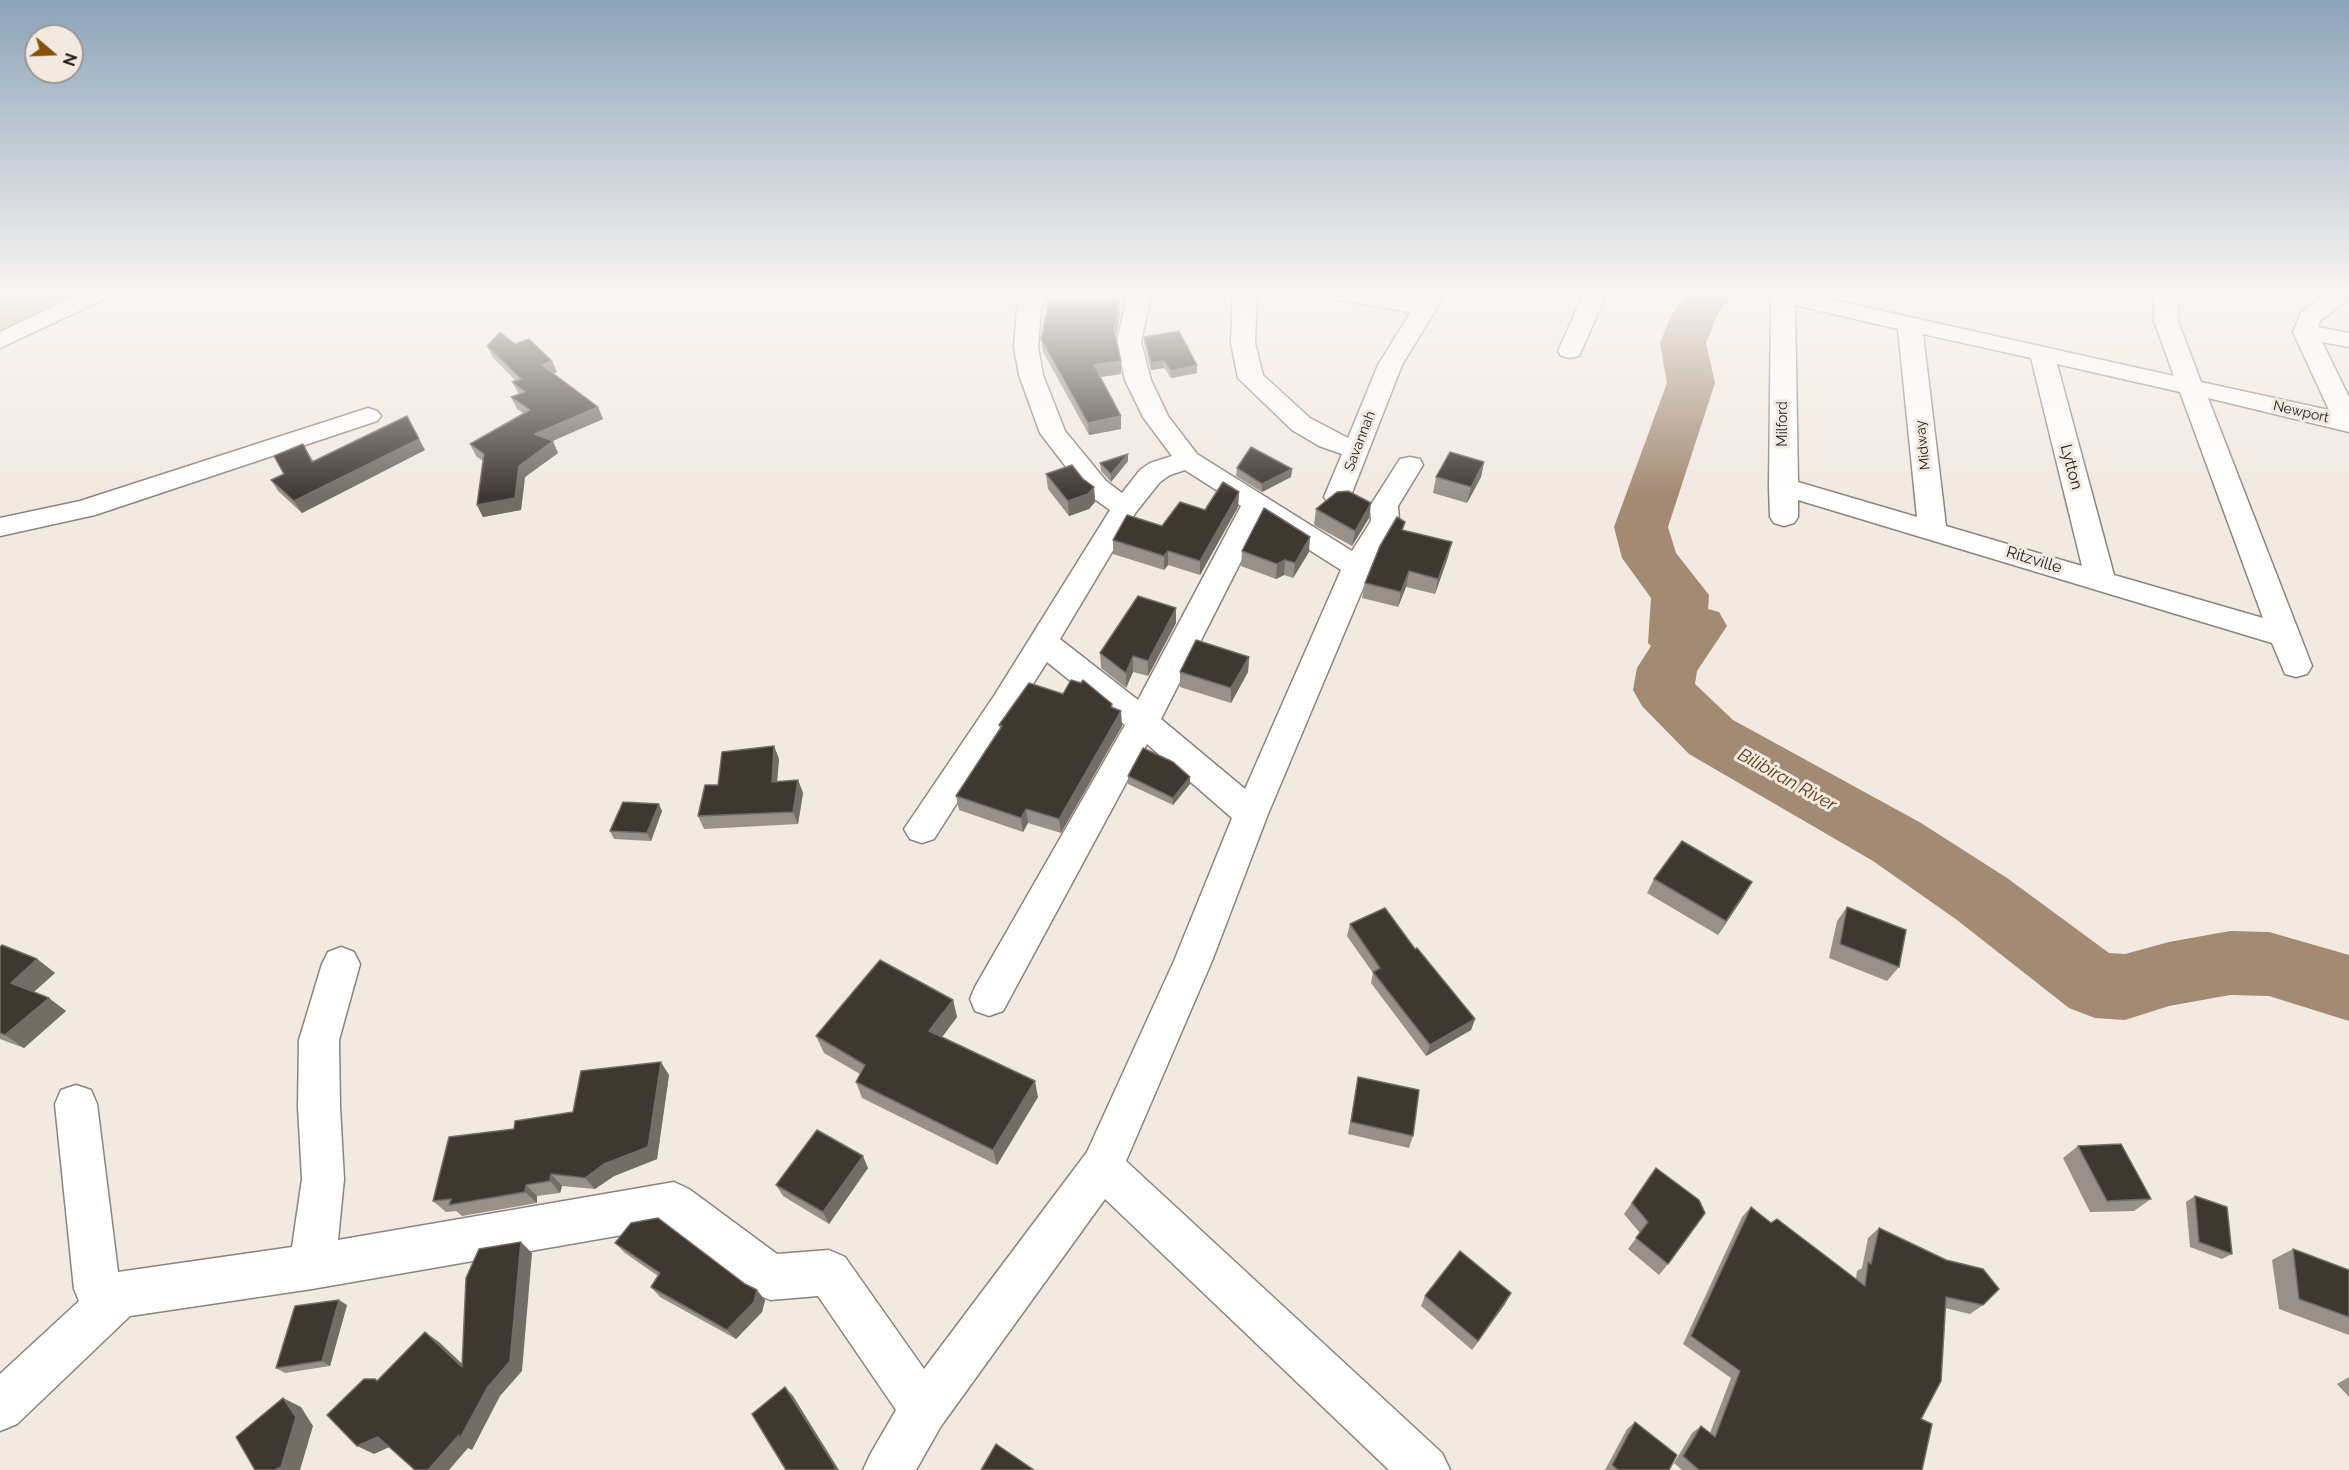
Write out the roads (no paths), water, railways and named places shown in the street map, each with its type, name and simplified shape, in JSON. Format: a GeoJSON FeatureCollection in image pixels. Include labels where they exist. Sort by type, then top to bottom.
{"type":"FeatureCollection","features":[{"type":"Feature","properties":{"kind":"street"},"geometry":{"type":"LineString","coordinates":[[1028,360],[1031,375],[1053,433],[1096,487],[1125,508]]}},
{"type":"Feature","properties":{"kind":"street"},"geometry":{"type":"LineString","coordinates":[[1133,360],[1138,380],[1156,417],[1188,460],[1357,567]]}},
{"type":"Feature","properties":{"kind":"street"},"geometry":{"type":"LineString","coordinates":[[1247,360],[1251,378],[1301,424],[1328,440],[1355,450]]}},
{"type":"Feature","properties":{"kind":"street","name":"Savannah"},"geometry":{"type":"LineString","coordinates":[[1338,497],[1393,360]]}},
{"type":"Feature","properties":{"kind":"street","name":"Milford"},"geometry":{"type":"LineString","coordinates":[[1776,360],[1784,517]]}},
{"type":"Feature","properties":{"kind":"street","name":"Midway"},"geometry":{"type":"LineString","coordinates":[[1914,360],[1932,529]]}},
{"type":"Feature","properties":{"kind":"street","name":"Lytton"},"geometry":{"type":"LineString","coordinates":[[2044,360],[2101,581]]}},
{"type":"Feature","properties":{"kind":"street","name":"Newport"},"geometry":{"type":"LineString","coordinates":[[2071,360],[2349,423]]}},
{"type":"Feature","properties":{"kind":"street"},"geometry":{"type":"LineString","coordinates":[[2179,360],[2295,666]]}},
{"type":"Feature","properties":{"kind":"street"},"geometry":{"type":"LineString","coordinates":[[2323,360],[2340,386],[2349,423]]}},
{"type":"Feature","properties":{"kind":"street"},"geometry":{"type":"LineString","coordinates":[[0,527],[85,509],[368,416]]}},
{"type":"Feature","properties":{"kind":"street"},"geometry":{"type":"LineString","coordinates":[[922,829],[1005,704],[1125,508],[1150,476],[1160,469],[1188,460]]}},
{"type":"Feature","properties":{"kind":"street"},"geometry":{"type":"LineString","coordinates":[[888,1470],[924,1409],[1102,1167],[1193,961],[1251,814],[1357,567],[1385,521],[1384,506],[1410,465]]}},
{"type":"Feature","properties":{"kind":"street","name":"Ritzville"},"geometry":{"type":"LineString","coordinates":[[1784,487],[1932,529],[2283,635]]}},
{"type":"Feature","properties":{"kind":"street"},"geometry":{"type":"LineString","coordinates":[[989,999],[1143,722],[1257,502]]}},
{"type":"Feature","properties":{"kind":"street"},"geometry":{"type":"LineString","coordinates":[[1043,642],[1143,722],[1251,814]]}},
{"type":"Feature","properties":{"kind":"street"},"geometry":{"type":"LineString","coordinates":[[312,1267],[323,1179],[319,1107],[319,1040],[340,964]]}},
{"type":"Feature","properties":{"kind":"street"},"geometry":{"type":"LineString","coordinates":[[76,1104],[97,1288],[119,1295],[312,1267],[674,1204],[770,1277],[829,1274],[924,1409]]}},
{"type":"Feature","properties":{"kind":"street"},"geometry":{"type":"LineString","coordinates":[[1102,1167],[1425,1470]]}},
{"type":"Feature","properties":{"kind":"street"},"geometry":{"type":"LineString","coordinates":[[0,1407],[119,1295]]}},
{"type":"Feature","properties":{"kind":"waterway","name":"Bilibiran River"},"geometry":{"type":"LineString","coordinates":[[1686,360],[1691,383],[1641,527],[1650,558],[1680,595],[1678,643],[1698,626],[1667,668],[1664,690],[1711,737],[1897,842],[1982,899],[2095,985],[2125,987],[2169,974],[2230,963],[2269,964],[2349,988]]}}]}
